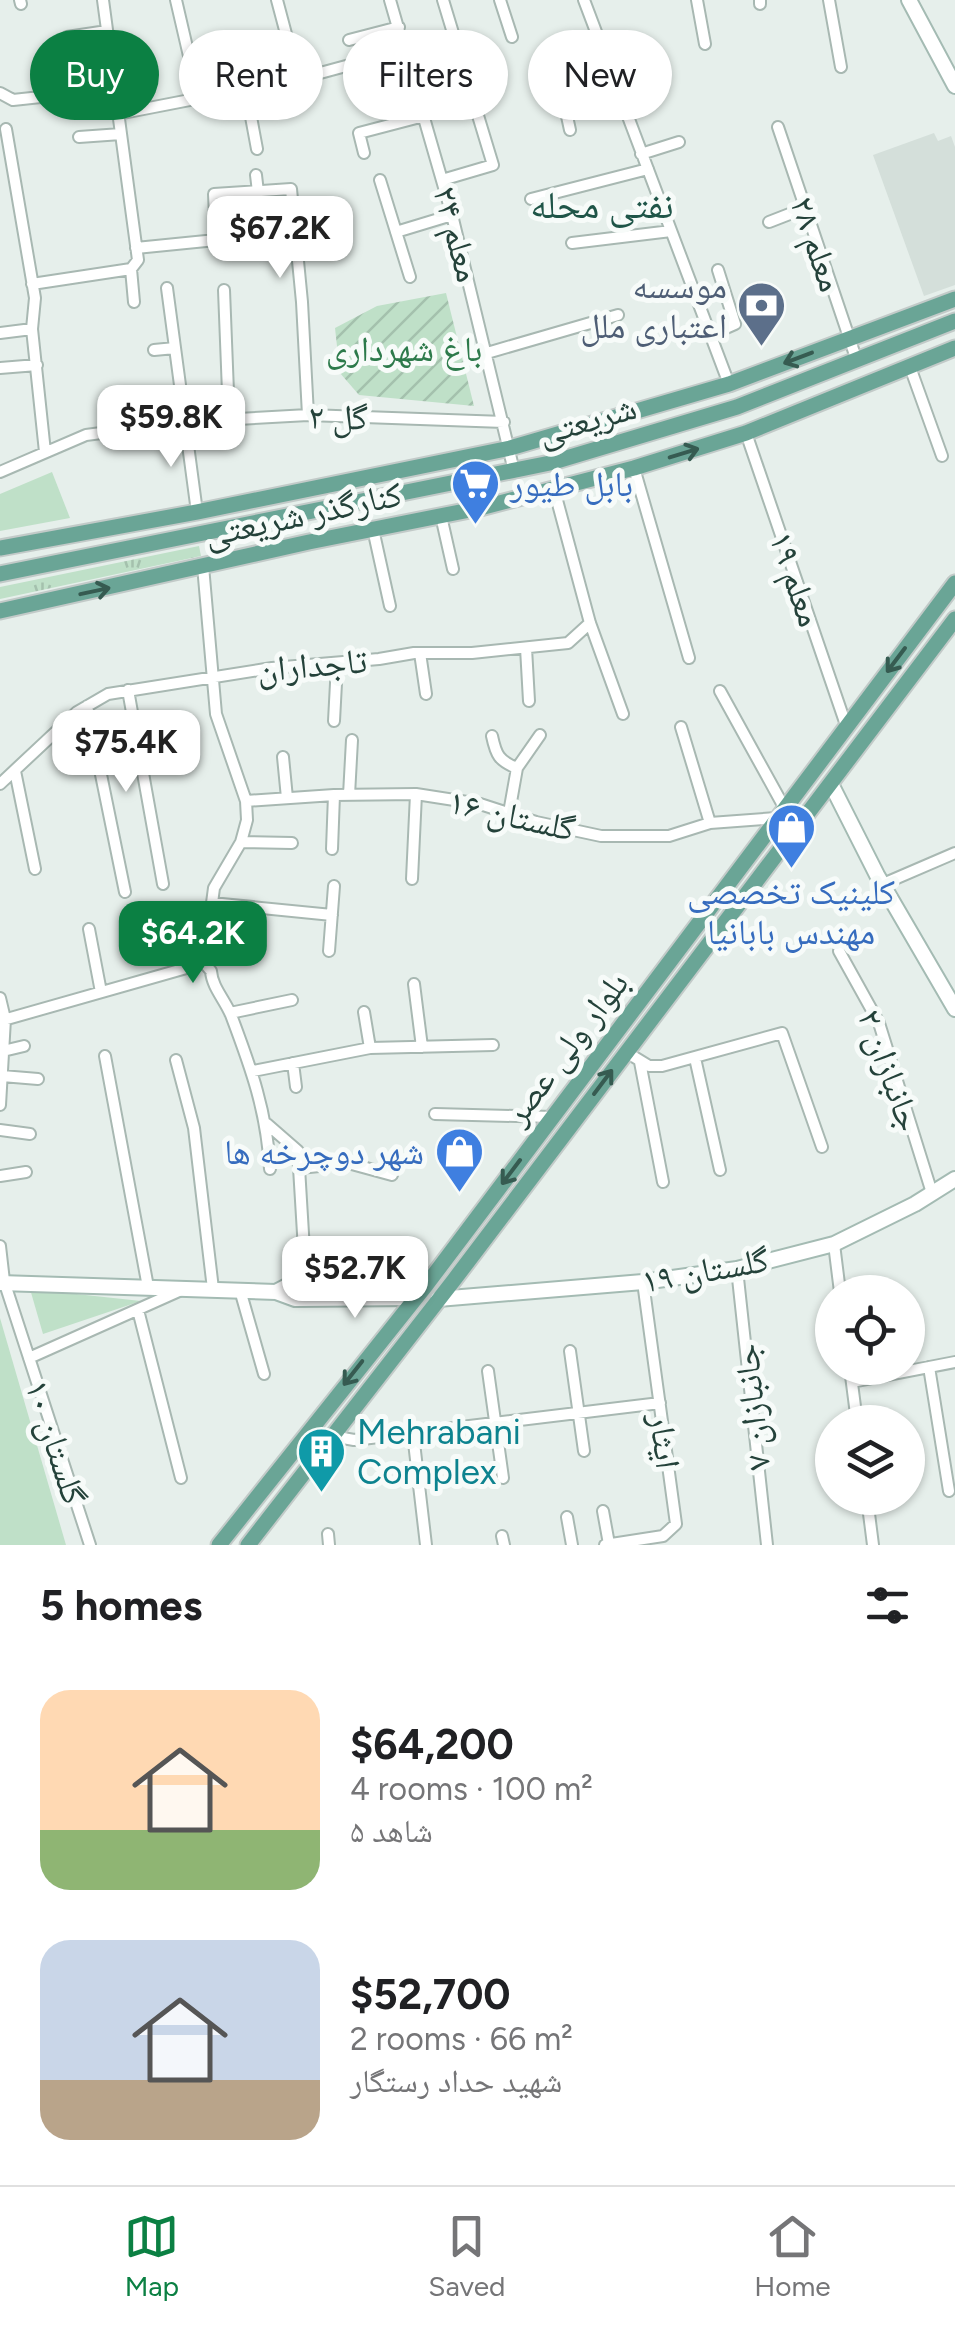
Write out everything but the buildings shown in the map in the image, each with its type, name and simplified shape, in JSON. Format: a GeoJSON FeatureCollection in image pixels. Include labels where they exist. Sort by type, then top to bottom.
{"type":"FeatureCollection","features":[{"type":"Feature","properties":{"kind":"main road"},"geometry":{"type":"LineString","coordinates":[[909,0],[955,86]]}},
{"type":"Feature","properties":{"kind":"main road","name":"کنارگذر شریعتی"},"geometry":{"type":"LineString","coordinates":[[0,548],[510,448],[729,384],[955,299]]}},
{"type":"Feature","properties":{"kind":"main road","name":"شریعتی"},"geometry":{"type":"LineString","coordinates":[[0,574],[514,471],[737,407],[951,324]]}},
{"type":"Feature","properties":{"kind":"main road","name":"کنارگذر شریعتی"},"geometry":{"type":"LineString","coordinates":[[0,611],[441,516],[634,468],[746,434],[955,348]]}},
{"type":"Feature","properties":{"kind":"main road"},"geometry":{"type":"LineString","coordinates":[[199,534],[203,566]]}},
{"type":"Feature","properties":{"kind":"main road","name":"بلوار ولی عصر"},"geometry":{"type":"LineString","coordinates":[[219,1545],[427,1284],[955,583]]}},
{"type":"Feature","properties":{"kind":"main road","name":"بلوار ولی عصر"},"geometry":{"type":"LineString","coordinates":[[248,1545],[633,1057],[955,619]]}},
{"type":"Feature","properties":{"kind":"main road"},"geometry":{"type":"LineString","coordinates":[[831,784],[955,1009]]}},
{"type":"Feature","properties":{"kind":"main road","name":"گلستان ۱۹"},"geometry":{"type":"LineString","coordinates":[[438,1300],[643,1282],[737,1268],[834,1244],[955,1179]]}},
{"type":"Feature","properties":{"kind":"main road"},"geometry":{"type":"LineString","coordinates":[[2,1282],[276,1292],[295,1299],[438,1300]]}},
{"type":"Feature","properties":{"kind":"main road"},"geometry":{"type":"LineString","coordinates":[[276,1292],[282,1286],[306,1284],[427,1284],[438,1300]]}},
{"type":"Feature","properties":{"kind":"main road"},"geometry":{"type":"LineString","coordinates":[[415,1298],[428,1313]]}},
{"type":"Feature","properties":{"kind":"street"},"geometry":{"type":"LineString","coordinates":[[103,0],[107,30]]}},
{"type":"Feature","properties":{"kind":"street"},"geometry":{"type":"LineString","coordinates":[[176,0],[183,30]]}},
{"type":"Feature","properties":{"kind":"street"},"geometry":{"type":"LineString","coordinates":[[277,0],[285,30]]}},
{"type":"Feature","properties":{"kind":"street","name":"معلم ۲۴"},"geometry":{"type":"LineString","coordinates":[[390,0],[400,30]]}},
{"type":"Feature","properties":{"kind":"street"},"geometry":{"type":"LineString","coordinates":[[442,180],[493,165],[443,0]]}},
{"type":"Feature","properties":{"kind":"street"},"geometry":{"type":"LineString","coordinates":[[500,0],[512,37]]}},
{"type":"Feature","properties":{"kind":"street"},"geometry":{"type":"LineString","coordinates":[[584,0],[595,30]]}},
{"type":"Feature","properties":{"kind":"street"},"geometry":{"type":"LineString","coordinates":[[698,0],[705,44]]}},
{"type":"Feature","properties":{"kind":"street"},"geometry":{"type":"LineString","coordinates":[[828,0],[841,67]]}},
{"type":"Feature","properties":{"kind":"street"},"geometry":{"type":"LineString","coordinates":[[387,30],[399,27]]}},
{"type":"Feature","properties":{"kind":"street"},"geometry":{"type":"LineString","coordinates":[[0,93],[13,100],[30,98]]}},
{"type":"Feature","properties":{"kind":"street"},"geometry":{"type":"LineString","coordinates":[[119,120],[135,259],[134,302]]}},
{"type":"Feature","properties":{"kind":"street"},"geometry":{"type":"LineString","coordinates":[[252,120],[257,149]]}},
{"type":"Feature","properties":{"kind":"street"},"geometry":{"type":"LineString","coordinates":[[364,153],[360,134],[410,120]]}},
{"type":"Feature","properties":{"kind":"street","name":"معلم ۲۴"},"geometry":{"type":"LineString","coordinates":[[425,120],[514,471]]}},
{"type":"Feature","properties":{"kind":"street"},"geometry":{"type":"LineString","coordinates":[[568,120],[570,130]]}},
{"type":"Feature","properties":{"kind":"street"},"geometry":{"type":"LineString","coordinates":[[629,120],[729,384]]}},
{"type":"Feature","properties":{"kind":"street","name":"معلم ۲۸"},"geometry":{"type":"LineString","coordinates":[[778,126],[857,361]]}},
{"type":"Feature","properties":{"kind":"street"},"geometry":{"type":"LineString","coordinates":[[6,129],[36,316],[32,330],[45,452]]}},
{"type":"Feature","properties":{"kind":"street"},"geometry":{"type":"LineString","coordinates":[[79,136],[121,134]]}},
{"type":"Feature","properties":{"kind":"street"},"geometry":{"type":"LineString","coordinates":[[642,154],[678,142]]}},
{"type":"Feature","properties":{"kind":"street"},"geometry":{"type":"LineString","coordinates":[[531,199],[648,170]]}},
{"type":"Feature","properties":{"kind":"street"},"geometry":{"type":"LineString","coordinates":[[256,174],[258,192]]}},
{"type":"Feature","properties":{"kind":"street"},"geometry":{"type":"LineString","coordinates":[[380,180],[410,277]]}},
{"type":"Feature","properties":{"kind":"street"},"geometry":{"type":"LineString","coordinates":[[32,284],[216,240],[214,194],[291,188],[308,415]]}},
{"type":"Feature","properties":{"kind":"street"},"geometry":{"type":"LineString","coordinates":[[769,222],[805,208]]}},
{"type":"Feature","properties":{"kind":"street"},"geometry":{"type":"LineString","coordinates":[[396,232],[452,215]]}},
{"type":"Feature","properties":{"kind":"street"},"geometry":{"type":"LineString","coordinates":[[572,243],[671,230]]}},
{"type":"Feature","properties":{"kind":"street"},"geometry":{"type":"LineString","coordinates":[[710,334],[735,324],[718,270]]}},
{"type":"Feature","properties":{"kind":"street"},"geometry":{"type":"LineString","coordinates":[[167,288],[197,512]]}},
{"type":"Feature","properties":{"kind":"street"},"geometry":{"type":"LineString","coordinates":[[224,290],[229,418]]}},
{"type":"Feature","properties":{"kind":"street"},"geometry":{"type":"LineString","coordinates":[[487,353],[618,315]]}},
{"type":"Feature","properties":{"kind":"street"},"geometry":{"type":"LineString","coordinates":[[0,332],[32,330]]}},
{"type":"Feature","properties":{"kind":"street"},"geometry":{"type":"LineString","coordinates":[[154,350],[175,348]]}},
{"type":"Feature","properties":{"kind":"street"},"geometry":{"type":"LineString","coordinates":[[0,368],[37,365]]}},
{"type":"Feature","properties":{"kind":"street"},"geometry":{"type":"LineString","coordinates":[[910,368],[942,456]]}},
{"type":"Feature","properties":{"kind":"street","name":"گل ۲"},"geometry":{"type":"LineString","coordinates":[[0,472],[86,435],[185,422],[308,415],[504,422]]}},
{"type":"Feature","properties":{"kind":"street","name":"معلم ۱۹"},"geometry":{"type":"LineString","coordinates":[[746,434],[846,724]]}},
{"type":"Feature","properties":{"kind":"street"},"geometry":{"type":"LineString","coordinates":[[634,468],[689,658]]}},
{"type":"Feature","properties":{"kind":"street"},"geometry":{"type":"LineString","coordinates":[[554,489],[590,623],[623,714]]}},
{"type":"Feature","properties":{"kind":"street"},"geometry":{"type":"LineString","coordinates":[[441,516],[453,568]]}},
{"type":"Feature","properties":{"kind":"street"},"geometry":{"type":"LineString","coordinates":[[373,529],[390,606]]}},
{"type":"Feature","properties":{"kind":"street"},"geometry":{"type":"LineString","coordinates":[[203,566],[216,714],[246,801],[247,820],[240,842],[214,888],[204,963],[211,971],[253,1071],[268,1124],[270,1169]]}},
{"type":"Feature","properties":{"kind":"street","name":"تاجداران"},"geometry":{"type":"LineString","coordinates":[[0,784],[88,706],[108,694],[214,675],[420,653],[472,653],[568,643],[590,623]]}},
{"type":"Feature","properties":{"kind":"street"},"geometry":{"type":"LineString","coordinates":[[526,648],[529,701]]}},
{"type":"Feature","properties":{"kind":"street"},"geometry":{"type":"LineString","coordinates":[[420,653],[426,694]]}},
{"type":"Feature","properties":{"kind":"street"},"geometry":{"type":"LineString","coordinates":[[334,721],[337,664]]}},
{"type":"Feature","properties":{"kind":"street"},"geometry":{"type":"LineString","coordinates":[[128,690],[163,884]]}},
{"type":"Feature","properties":{"kind":"street"},"geometry":{"type":"LineString","coordinates":[[720,691],[780,812]]}},
{"type":"Feature","properties":{"kind":"street"},"geometry":{"type":"LineString","coordinates":[[88,706],[125,892]]}},
{"type":"Feature","properties":{"kind":"street"},"geometry":{"type":"LineString","coordinates":[[681,727],[710,823]]}},
{"type":"Feature","properties":{"kind":"street"},"geometry":{"type":"LineString","coordinates":[[509,813],[517,768],[540,735]]}},
{"type":"Feature","properties":{"kind":"street"},"geometry":{"type":"LineString","coordinates":[[492,736],[496,755],[517,768]]}},
{"type":"Feature","properties":{"kind":"street"},"geometry":{"type":"LineString","coordinates":[[349,795],[352,740]]}},
{"type":"Feature","properties":{"kind":"street"},"geometry":{"type":"LineString","coordinates":[[283,757],[287,798]]}},
{"type":"Feature","properties":{"kind":"street"},"geometry":{"type":"LineString","coordinates":[[14,772],[36,868]]}},
{"type":"Feature","properties":{"kind":"street"},"geometry":{"type":"LineString","coordinates":[[412,879],[416,794]]}},
{"type":"Feature","properties":{"kind":"street","name":"گلستان ۱۶"},"geometry":{"type":"LineString","coordinates":[[246,801],[416,794],[480,804],[600,836],[670,836],[710,823],[780,812]]}},
{"type":"Feature","properties":{"kind":"street"},"geometry":{"type":"LineString","coordinates":[[332,849],[334,795]]}},
{"type":"Feature","properties":{"kind":"street"},"geometry":{"type":"LineString","coordinates":[[240,842],[292,843]]}},
{"type":"Feature","properties":{"kind":"street"},"geometry":{"type":"LineString","coordinates":[[883,884],[955,852]]}},
{"type":"Feature","properties":{"kind":"street"},"geometry":{"type":"LineString","coordinates":[[329,951],[334,886]]}},
{"type":"Feature","properties":{"kind":"street"},"geometry":{"type":"LineString","coordinates":[[212,903],[332,916]]}},
{"type":"Feature","properties":{"kind":"street"},"geometry":{"type":"LineString","coordinates":[[90,928],[101,992]]}},
{"type":"Feature","properties":{"kind":"street","name":"جانبازان ۲"},"geometry":{"type":"LineString","coordinates":[[839,951],[879,1023],[932,1192]]}},
{"type":"Feature","properties":{"kind":"street"},"geometry":{"type":"LineString","coordinates":[[2,1020],[204,963]]}},
{"type":"Feature","properties":{"kind":"street"},"geometry":{"type":"LineString","coordinates":[[414,984],[422,1046]]}},
{"type":"Feature","properties":{"kind":"street"},"geometry":{"type":"LineString","coordinates":[[0,998],[0,1105]]}},
{"type":"Feature","properties":{"kind":"street"},"geometry":{"type":"LineString","coordinates":[[230,1013],[292,1000]]}},
{"type":"Feature","properties":{"kind":"street"},"geometry":{"type":"LineString","coordinates":[[364,1012],[370,1048]]}},
{"type":"Feature","properties":{"kind":"street"},"geometry":{"type":"LineString","coordinates":[[633,1057],[649,1066],[662,1066],[782,1033],[822,1148]]}},
{"type":"Feature","properties":{"kind":"street"},"geometry":{"type":"LineString","coordinates":[[253,1071],[370,1048],[494,1045]]}},
{"type":"Feature","properties":{"kind":"street"},"geometry":{"type":"LineString","coordinates":[[3,1051],[24,1046]]}},
{"type":"Feature","properties":{"kind":"street"},"geometry":{"type":"LineString","coordinates":[[105,1056],[148,1287]]}},
{"type":"Feature","properties":{"kind":"street"},"geometry":{"type":"LineString","coordinates":[[633,1057],[663,1182]]}},
{"type":"Feature","properties":{"kind":"street"},"geometry":{"type":"LineString","coordinates":[[695,1058],[720,1170]]}},
{"type":"Feature","properties":{"kind":"street"},"geometry":{"type":"LineString","coordinates":[[176,1060],[194,1128],[214,1290]]}},
{"type":"Feature","properties":{"kind":"street"},"geometry":{"type":"LineString","coordinates":[[293,1063],[296,1086]]}},
{"type":"Feature","properties":{"kind":"street"},"geometry":{"type":"LineString","coordinates":[[2,1076],[38,1079]]}},
{"type":"Feature","properties":{"kind":"street"},"geometry":{"type":"LineString","coordinates":[[435,1114],[552,1117]]}},
{"type":"Feature","properties":{"kind":"street"},"geometry":{"type":"LineString","coordinates":[[268,1124],[295,1145],[300,1168],[306,1284]]}},
{"type":"Feature","properties":{"kind":"street"},"geometry":{"type":"LineString","coordinates":[[0,1130],[30,1134]]}},
{"type":"Feature","properties":{"kind":"street"},"geometry":{"type":"LineString","coordinates":[[300,1168],[348,1163],[392,1175]]}},
{"type":"Feature","properties":{"kind":"street"},"geometry":{"type":"LineString","coordinates":[[0,1176],[26,1172]]}},
{"type":"Feature","properties":{"kind":"street"},"geometry":{"type":"LineString","coordinates":[[834,1244],[838,1275]]}},
{"type":"Feature","properties":{"kind":"street","name":"گلستان ۱۰"},"geometry":{"type":"LineString","coordinates":[[0,1246],[2,1282],[90,1545]]}},
{"type":"Feature","properties":{"kind":"street","name":"جانبازان ۷"},"geometry":{"type":"LineString","coordinates":[[737,1268],[767,1545]]}},
{"type":"Feature","properties":{"kind":"street","name":"ایثار"},"geometry":{"type":"LineString","coordinates":[[607,1545],[664,1540],[676,1524],[643,1282]]}},
{"type":"Feature","properties":{"kind":"street"},"geometry":{"type":"LineString","coordinates":[[29,1358],[186,1288]]}},
{"type":"Feature","properties":{"kind":"street"},"geometry":{"type":"LineString","coordinates":[[240,1290],[264,1374]]}},
{"type":"Feature","properties":{"kind":"street"},"geometry":{"type":"LineString","coordinates":[[138,1310],[181,1478]]}},
{"type":"Feature","properties":{"kind":"street"},"geometry":{"type":"LineString","coordinates":[[570,1350],[584,1450]]}},
{"type":"Feature","properties":{"kind":"street"},"geometry":{"type":"LineString","coordinates":[[925,1368],[955,1362]]}},
{"type":"Feature","properties":{"kind":"street"},"geometry":{"type":"LineString","coordinates":[[929,1367],[949,1491]]}},
{"type":"Feature","properties":{"kind":"street"},"geometry":{"type":"LineString","coordinates":[[488,1371],[503,1478]]}},
{"type":"Feature","properties":{"kind":"street"},"geometry":{"type":"LineString","coordinates":[[335,1430],[343,1438],[354,1440],[660,1403]]}},
{"type":"Feature","properties":{"kind":"street"},"geometry":{"type":"LineString","coordinates":[[413,1434],[426,1545]]}},
{"type":"Feature","properties":{"kind":"street"},"geometry":{"type":"LineString","coordinates":[[603,1512],[607,1545]]}},
{"type":"Feature","properties":{"kind":"street"},"geometry":{"type":"LineString","coordinates":[[869,1515],[873,1545]]}},
{"type":"Feature","properties":{"kind":"street"},"geometry":{"type":"LineString","coordinates":[[567,1517],[572,1545]]}},
{"type":"Feature","properties":{"kind":"shaded area"},"geometry":{"type":"Polygon","coordinates":[[[934,133],[938,141],[951,136],[955,147],[955,285],[924,296],[873,155],[934,133]]]}},
{"type":"Feature","properties":{"kind":"green space","name":"باغ شهرداری"},"geometry":{"type":"Polygon","coordinates":[[[446,293],[474,406],[359,395],[340,373],[335,328],[377,306],[446,293]]]}},
{"type":"Feature","properties":{"kind":"green space"},"geometry":{"type":"Polygon","coordinates":[[[52,472],[70,518],[0,531],[0,494],[52,472]]]}},
{"type":"Feature","properties":{"kind":"green space"},"geometry":{"type":"Polygon","coordinates":[[[199,546],[201,556],[0,599],[0,587],[199,546]]]}},
{"type":"Feature","properties":{"kind":"green space"},"geometry":{"type":"Polygon","coordinates":[[[30,1289],[141,1301],[43,1334],[30,1289]]]}},
{"type":"Feature","properties":{"kind":"green space"},"geometry":{"type":"Polygon","coordinates":[[[0,1318],[66,1545],[0,1545],[0,1318]]]}},
{"type":"Feature","properties":{"kind":"place","name":"موسسه اعتباری ملل"},"geometry":{"type":"Point","coordinates":[762,348]}},
{"type":"Feature","properties":{"kind":"place","name":"بابل طیور"},"geometry":{"type":"Point","coordinates":[475,526]}},
{"type":"Feature","properties":{"kind":"place","name":"کلینیک تخصصی مهندس بابانیا"},"geometry":{"type":"Point","coordinates":[791,870]}},
{"type":"Feature","properties":{"kind":"place","name":"شهر دوچرخه ها"},"geometry":{"type":"Point","coordinates":[459,1194]}},
{"type":"Feature","properties":{"kind":"place","name":"Mehrabani Complex"},"geometry":{"type":"Point","coordinates":[322,1494]}},
{"type":"Feature","properties":{"kind":"district","name":"نفتی محله"},"geometry":{"type":"Point","coordinates":[602,205]}}]}
